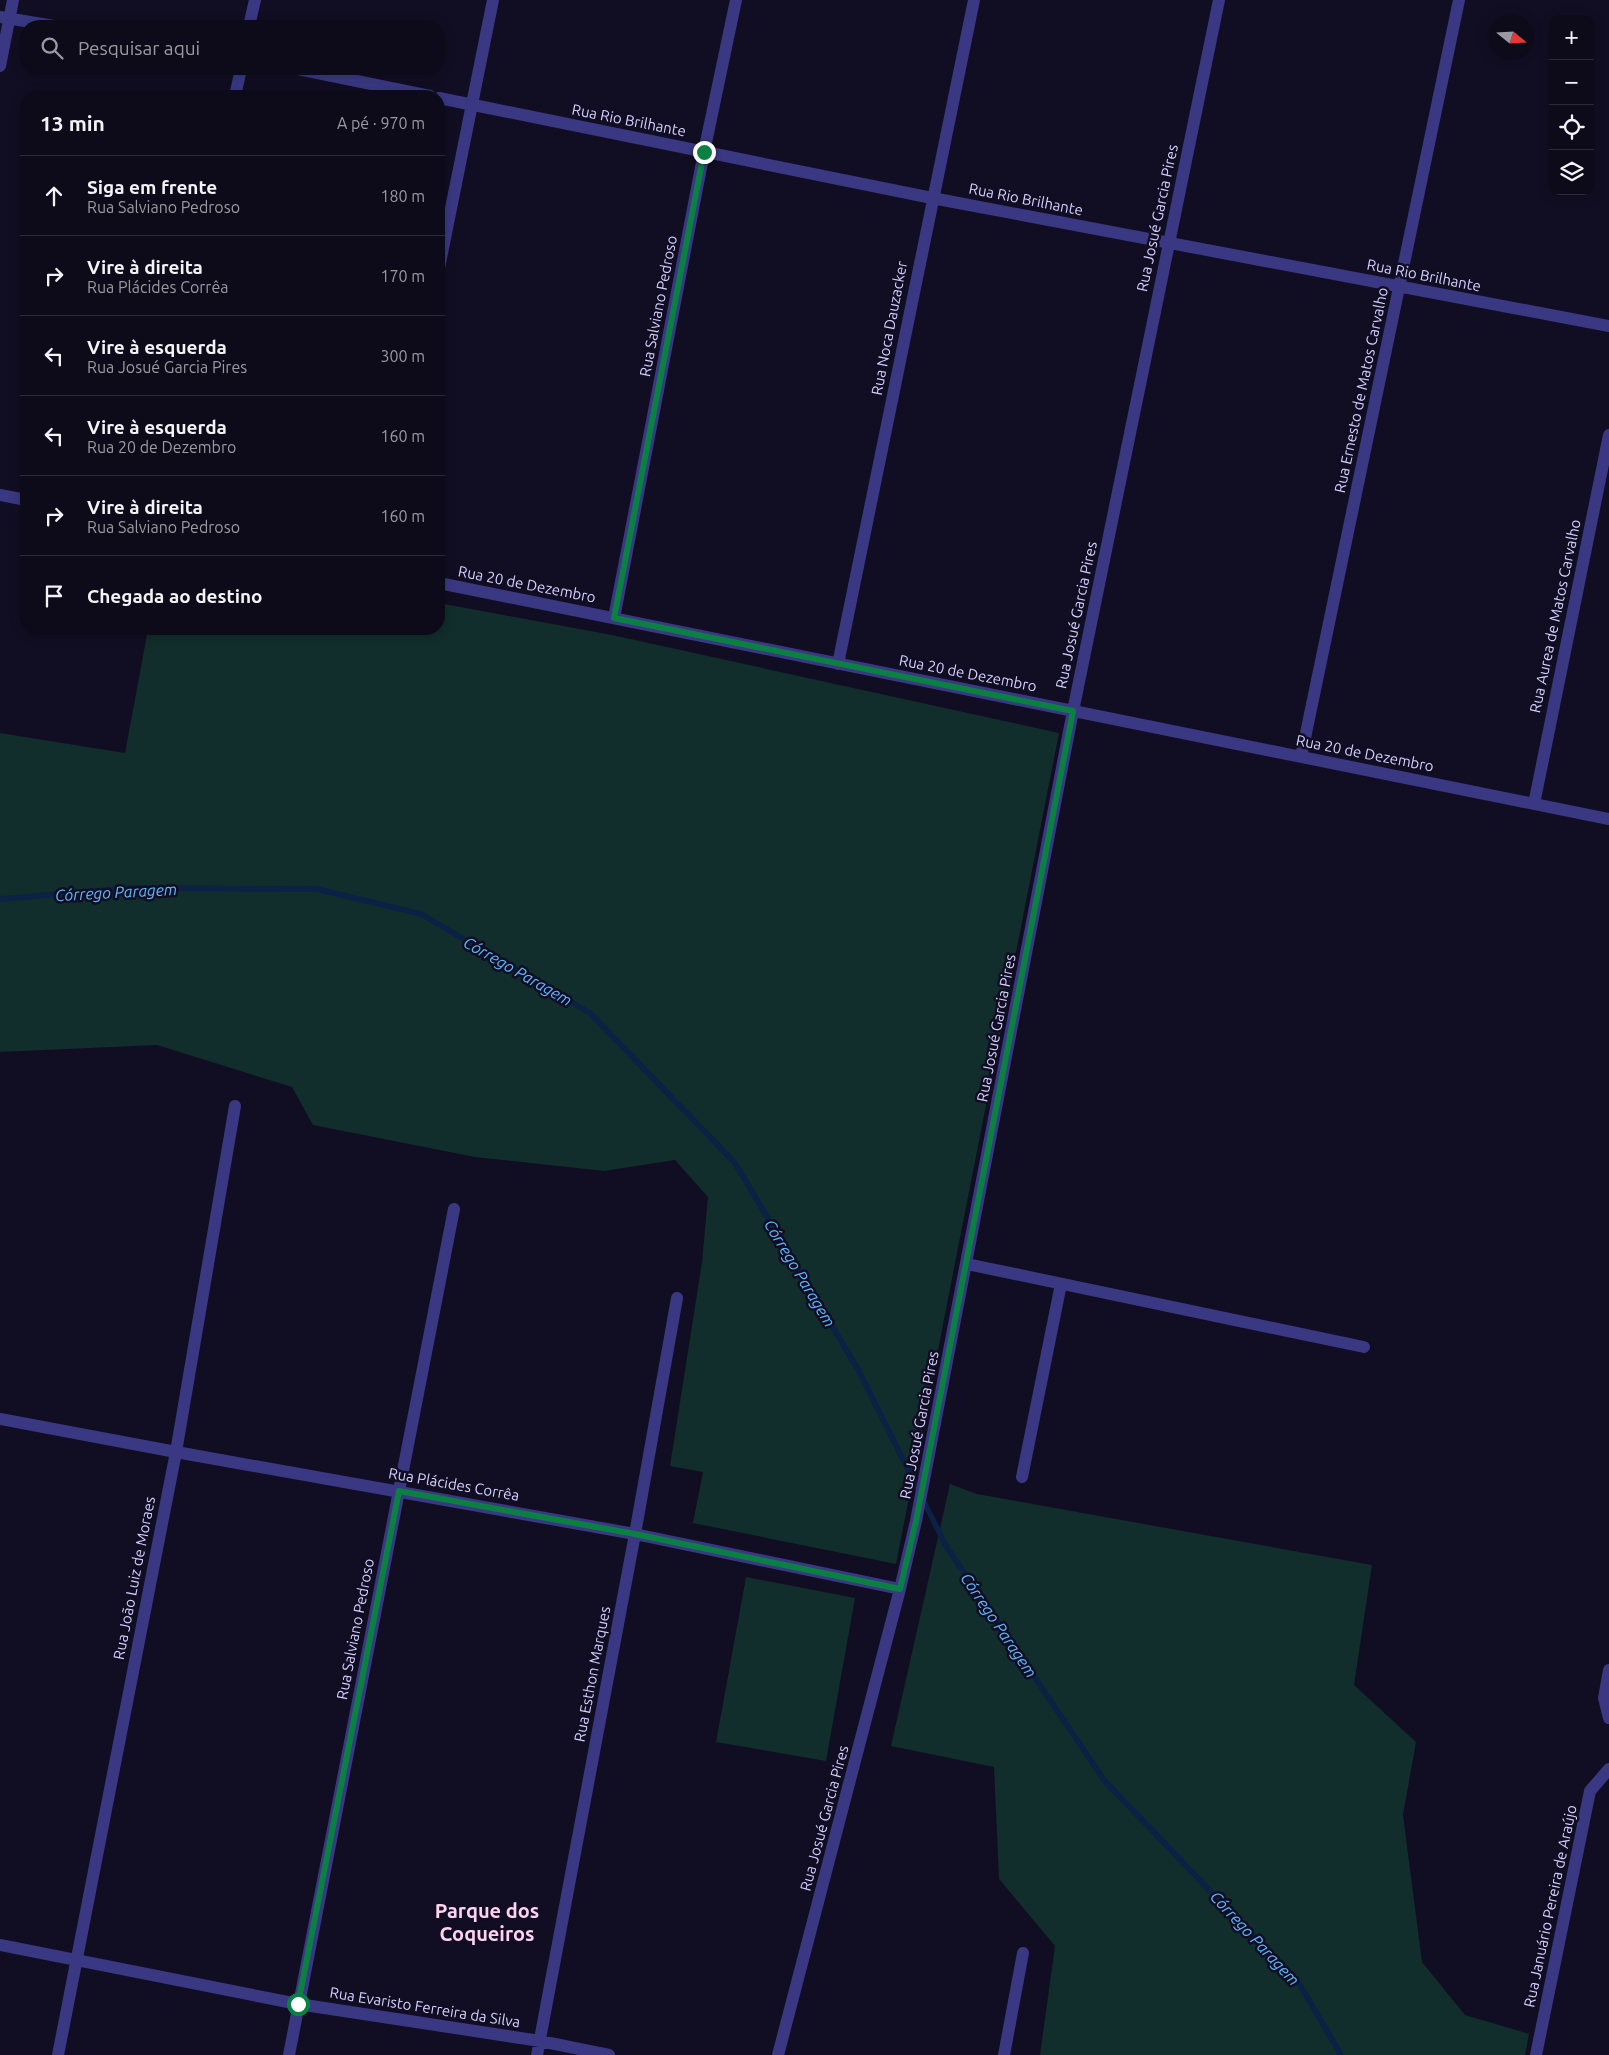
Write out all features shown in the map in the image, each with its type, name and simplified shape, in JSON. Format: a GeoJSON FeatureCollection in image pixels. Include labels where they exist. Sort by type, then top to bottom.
{"type":"FeatureCollection","features":[{"type":"Feature","properties":{"kind":"street"},"geometry":{"type":"LineString","coordinates":[[0,66],[5,18],[13,0]]}},
{"type":"Feature","properties":{"kind":"street"},"geometry":{"type":"LineString","coordinates":[[250,20],[255,0]]}},
{"type":"Feature","properties":{"kind":"street"},"geometry":{"type":"LineString","coordinates":[[445,238],[493,0]]}},
{"type":"Feature","properties":{"kind":"street","name":"Rua Salviano Pedroso"},"geometry":{"type":"LineString","coordinates":[[614,618],[704,152],[736,0]]}},
{"type":"Feature","properties":{"kind":"street","name":"Rua Noca Dauzacker"},"geometry":{"type":"LineString","coordinates":[[838,664],[974,0]]}},
{"type":"Feature","properties":{"kind":"street","name":"Rua Josué Garcia Pires"},"geometry":{"type":"LineString","coordinates":[[778,2055],[900,1589],[930,1456],[1073,711],[1219,0]]}},
{"type":"Feature","properties":{"kind":"street","name":"Rua Ernesto de Matos Carvalho"},"geometry":{"type":"LineString","coordinates":[[1301,757],[1460,0]]}},
{"type":"Feature","properties":{"kind":"street"},"geometry":{"type":"LineString","coordinates":[[5,18],[20,20]]}},
{"type":"Feature","properties":{"kind":"street"},"geometry":{"type":"LineString","coordinates":[[236,90],[239,75]]}},
{"type":"Feature","properties":{"kind":"street"},"geometry":{"type":"LineString","coordinates":[[327,75],[401,90]]}},
{"type":"Feature","properties":{"kind":"street","name":"Rua Rio Brilhante"},"geometry":{"type":"LineString","coordinates":[[445,99],[932,198],[1609,326]]}},
{"type":"Feature","properties":{"kind":"street","name":"Rua Aurea de Matos Carvalho"},"geometry":{"type":"LineString","coordinates":[[1534,804],[1609,435]]}},
{"type":"Feature","properties":{"kind":"street"},"geometry":{"type":"LineString","coordinates":[[0,494],[20,499]]}},
{"type":"Feature","properties":{"kind":"street","name":"Rua 20 de Dezembro"},"geometry":{"type":"LineString","coordinates":[[445,584],[1609,819]]}},
{"type":"Feature","properties":{"kind":"street","name":"Rua João Luiz de Moraes"},"geometry":{"type":"LineString","coordinates":[[58,2055],[176,1452],[235,1106]]}},
{"type":"Feature","properties":{"kind":"street","name":"Rua Salviano Pedroso"},"geometry":{"type":"LineString","coordinates":[[289,2055],[454,1209]]}},
{"type":"Feature","properties":{"kind":"street"},"geometry":{"type":"LineString","coordinates":[[967,1264],[1364,1346]]}},
{"type":"Feature","properties":{"kind":"street"},"geometry":{"type":"LineString","coordinates":[[1022,1477],[1061,1284]]}},
{"type":"Feature","properties":{"kind":"street","name":"Rua Esthon Marques"},"geometry":{"type":"LineString","coordinates":[[537,2055],[635,1534],[677,1298]]}},
{"type":"Feature","properties":{"kind":"street","name":"Rua Plácides Corrêa"},"geometry":{"type":"LineString","coordinates":[[0,1418],[176,1452],[635,1534],[900,1589]]}},
{"type":"Feature","properties":{"kind":"street"},"geometry":{"type":"LineString","coordinates":[[1609,1670],[1604,1698],[1609,1718]]}},
{"type":"Feature","properties":{"kind":"street","name":"Rua Januário Pereira de Araújo"},"geometry":{"type":"LineString","coordinates":[[1536,2055],[1590,1792],[1609,1769]]}},
{"type":"Feature","properties":{"kind":"street","name":"Rua Evaristo Ferreira da Silva"},"geometry":{"type":"LineString","coordinates":[[0,1945],[298,2004],[540,2041],[609,2055]]}},
{"type":"Feature","properties":{"kind":"street"},"geometry":{"type":"LineString","coordinates":[[1004,2055],[1023,1953]]}},
{"type":"Feature","properties":{"kind":"green space"},"geometry":{"type":"Polygon","coordinates":[[[445,604],[612,635],[1059,733],[896,1564],[693,1523],[703,1472],[670,1466],[702,1262],[708,1197],[675,1160],[604,1171],[475,1157],[313,1125],[292,1087],[157,1045],[0,1052],[0,733],[125,753],[147,635],[445,635],[445,604]]]}},
{"type":"Feature","properties":{"kind":"green space"},"geometry":{"type":"Polygon","coordinates":[[[950,1484],[977,1494],[1372,1565],[1354,1685],[1416,1742],[1403,1815],[1422,1962],[1465,2015],[1529,2034],[1525,2055],[1040,2055],[1055,1946],[999,1879],[994,1767],[891,1746],[950,1484]]]}},
{"type":"Feature","properties":{"kind":"green space"},"geometry":{"type":"Polygon","coordinates":[[[746,1577],[855,1598],[826,1761],[716,1742],[746,1577]]]}},
{"type":"Feature","properties":{"kind":"waterway","name":"Córrego Paragem"},"geometry":{"type":"LineString","coordinates":[[0,899],[132,888],[317,889],[421,914],[590,1013],[735,1163],[860,1373],[946,1546],[1104,1780],[1300,1985],[1341,2055]]}},
{"type":"Feature","properties":{"kind":"district","name":"Parque dos Coqueiros"},"geometry":{"type":"Point","coordinates":[487,1922]}},
{"type":"Feature","properties":{"kind":"route"},"geometry":{"type":"LineString","coordinates":[[298,2004],[399,1491],[635,1534],[900,1589],[916,1521],[1073,711],[614,618],[704,152]]}}]}
